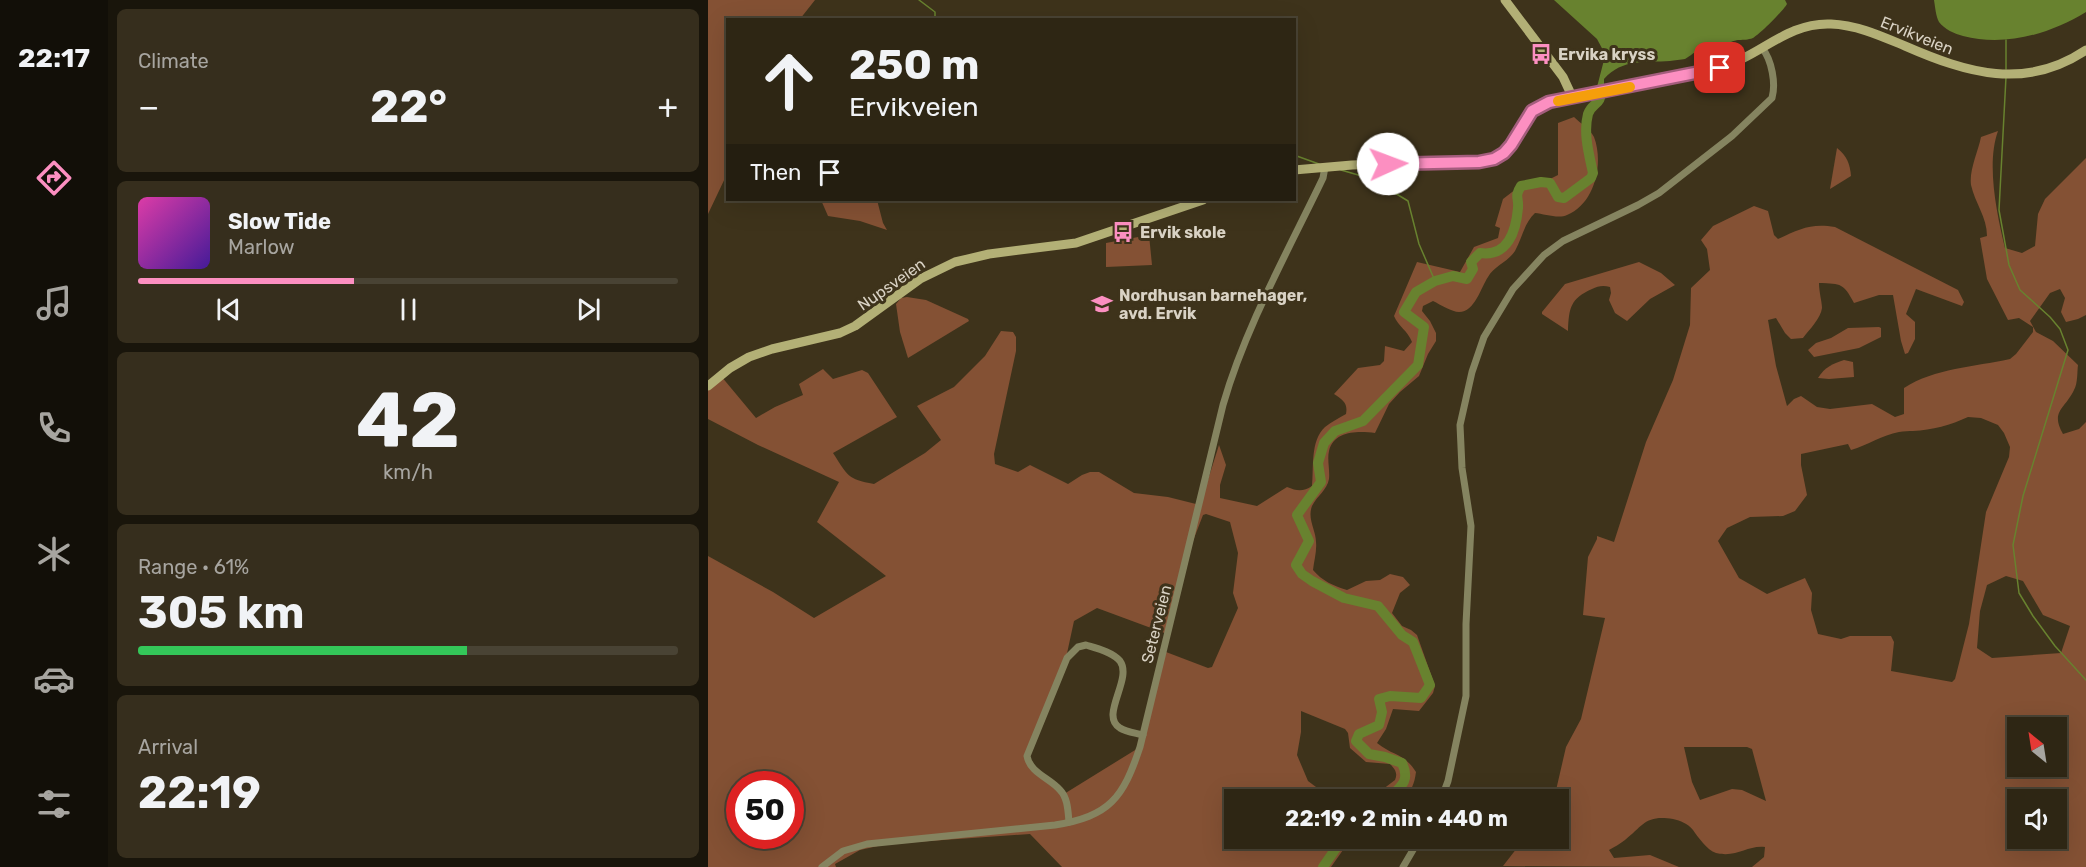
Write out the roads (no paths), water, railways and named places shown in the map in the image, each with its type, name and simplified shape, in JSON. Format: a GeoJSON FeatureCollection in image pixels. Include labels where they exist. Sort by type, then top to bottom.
{"type":"FeatureCollection","features":[{"type":"Feature","properties":{"kind":"main road"},"geometry":{"type":"LineString","coordinates":[[1296,170],[1491,160],[1507,150],[1532,111],[1549,102],[1566,99],[1562,92],[1559,73],[1505,0]]}},
{"type":"Feature","properties":{"kind":"main road","name":"Ervikveien"},"geometry":{"type":"LineString","coordinates":[[1566,99],[1712,70],[1740,61],[1797,28],[1816,24],[1835,24],[1866,31],[1961,68],[1987,74],[2010,75],[2035,72],[2051,68],[2086,50]]}},
{"type":"Feature","properties":{"kind":"main road","name":"Nupsveien"},"geometry":{"type":"LineString","coordinates":[[708,386],[730,368],[749,357],[840,333],[855,326],[920,279],[955,262],[982,255],[1076,243],[1200,201]]}},
{"type":"Feature","properties":{"kind":"street"},"geometry":{"type":"LineString","coordinates":[[1445,789],[1466,696],[1471,526],[1462,468],[1460,425],[1481,344],[1511,292],[1544,255],[1563,241],[1638,206],[1659,193],[1749,122],[1772,98],[1774,85],[1767,53],[1762,48]]}},
{"type":"Feature","properties":{"kind":"street","name":"Seterveien"},"geometry":{"type":"LineString","coordinates":[[822,867],[843,851],[867,844],[1069,822],[1095,814],[1121,793],[1130,778],[1143,735],[1223,405],[1233,373],[1249,332],[1323,177],[1325,167]]}},
{"type":"Feature","properties":{"kind":"street"},"geometry":{"type":"LineString","coordinates":[[1069,822],[1063,793],[1034,769],[1027,756],[1072,650],[1086,645],[1118,660],[1123,668],[1123,676],[1113,721],[1119,728],[1143,735]]}},
{"type":"Feature","properties":{"kind":"street"},"geometry":{"type":"LineString","coordinates":[[1403,867],[1414,849]]}},
{"type":"Feature","properties":{"kind":"waterway"},"geometry":{"type":"LineString","coordinates":[[919,0],[935,12],[935,18]]}},
{"type":"Feature","properties":{"kind":"waterway"},"geometry":{"type":"LineString","coordinates":[[2006,40],[2006,69]]}},
{"type":"Feature","properties":{"kind":"waterway"},"geometry":{"type":"LineString","coordinates":[[2006,77],[1999,210],[2009,265],[2020,290],[2060,329],[2068,350],[2023,496],[2013,545],[2019,593],[2055,646],[2086,680]]}},
{"type":"Feature","properties":{"kind":"waterway"},"geometry":{"type":"LineString","coordinates":[[1399,789],[1405,780],[1402,763],[1369,754],[1356,741],[1359,734],[1379,725],[1382,712],[1379,699],[1390,696],[1421,698],[1430,685],[1413,642],[1402,635],[1378,606],[1344,598],[1302,574],[1296,565],[1309,541],[1297,515],[1321,482],[1318,463],[1324,443],[1335,431],[1363,421],[1418,365],[1424,327],[1404,312],[1416,292],[1435,281],[1453,276],[1467,279],[1473,269],[1471,262],[1480,253],[1490,253],[1504,247],[1515,225],[1518,208],[1517,195],[1521,186],[1541,182],[1550,183],[1558,197],[1564,198],[1591,178],[1593,173],[1586,129],[1588,114],[1600,98],[1601,89]]}},
{"type":"Feature","properties":{"kind":"waterway"},"geometry":{"type":"LineString","coordinates":[[1296,156],[1319,164]]}},
{"type":"Feature","properties":{"kind":"waterway"},"geometry":{"type":"LineString","coordinates":[[1341,170],[1372,179],[1408,201],[1419,244],[1435,281]]}},
{"type":"Feature","properties":{"kind":"waterway"},"geometry":{"type":"LineString","coordinates":[[1323,867],[1335,849]]}},
{"type":"Feature","properties":{"kind":"place","name":"Ervika kryss"},"geometry":{"type":"Point","coordinates":[1541,54]}},
{"type":"Feature","properties":{"kind":"place","name":"Ervik skole"},"geometry":{"type":"Point","coordinates":[1123,232]}},
{"type":"Feature","properties":{"kind":"place","name":"Nordhusan barnehager, avd. Ervik"},"geometry":{"type":"Point","coordinates":[1102,304]}}]}
